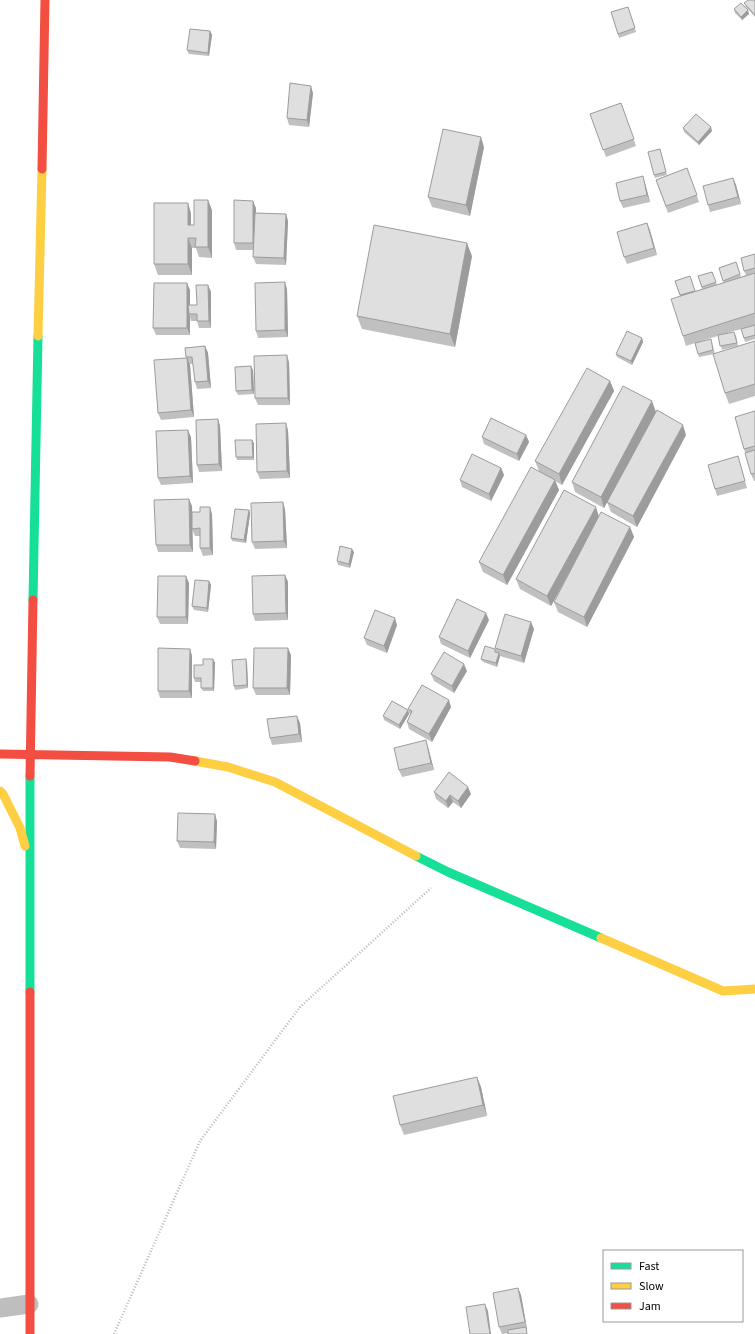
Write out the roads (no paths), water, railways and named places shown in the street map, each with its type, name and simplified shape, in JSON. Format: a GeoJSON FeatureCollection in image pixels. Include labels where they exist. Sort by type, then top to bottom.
{"type":"FeatureCollection","features":[{"type":"Feature","properties":{"kind":"main road"},"geometry":{"type":"LineString","coordinates":[[30,1334],[30,756],[45,0]]}},
{"type":"Feature","properties":{"kind":"main road"},"geometry":{"type":"LineString","coordinates":[[0,754],[30,756],[170,757],[228,767],[275,782],[448,872],[723,991],[755,989]]}},
{"type":"Feature","properties":{"kind":"main road"},"geometry":{"type":"LineString","coordinates":[[0,791],[3,794],[20,828],[30,866]]}},
{"type":"Feature","properties":{"kind":"street"},"geometry":{"type":"LineString","coordinates":[[0,1308],[30,1304]]}}]}
